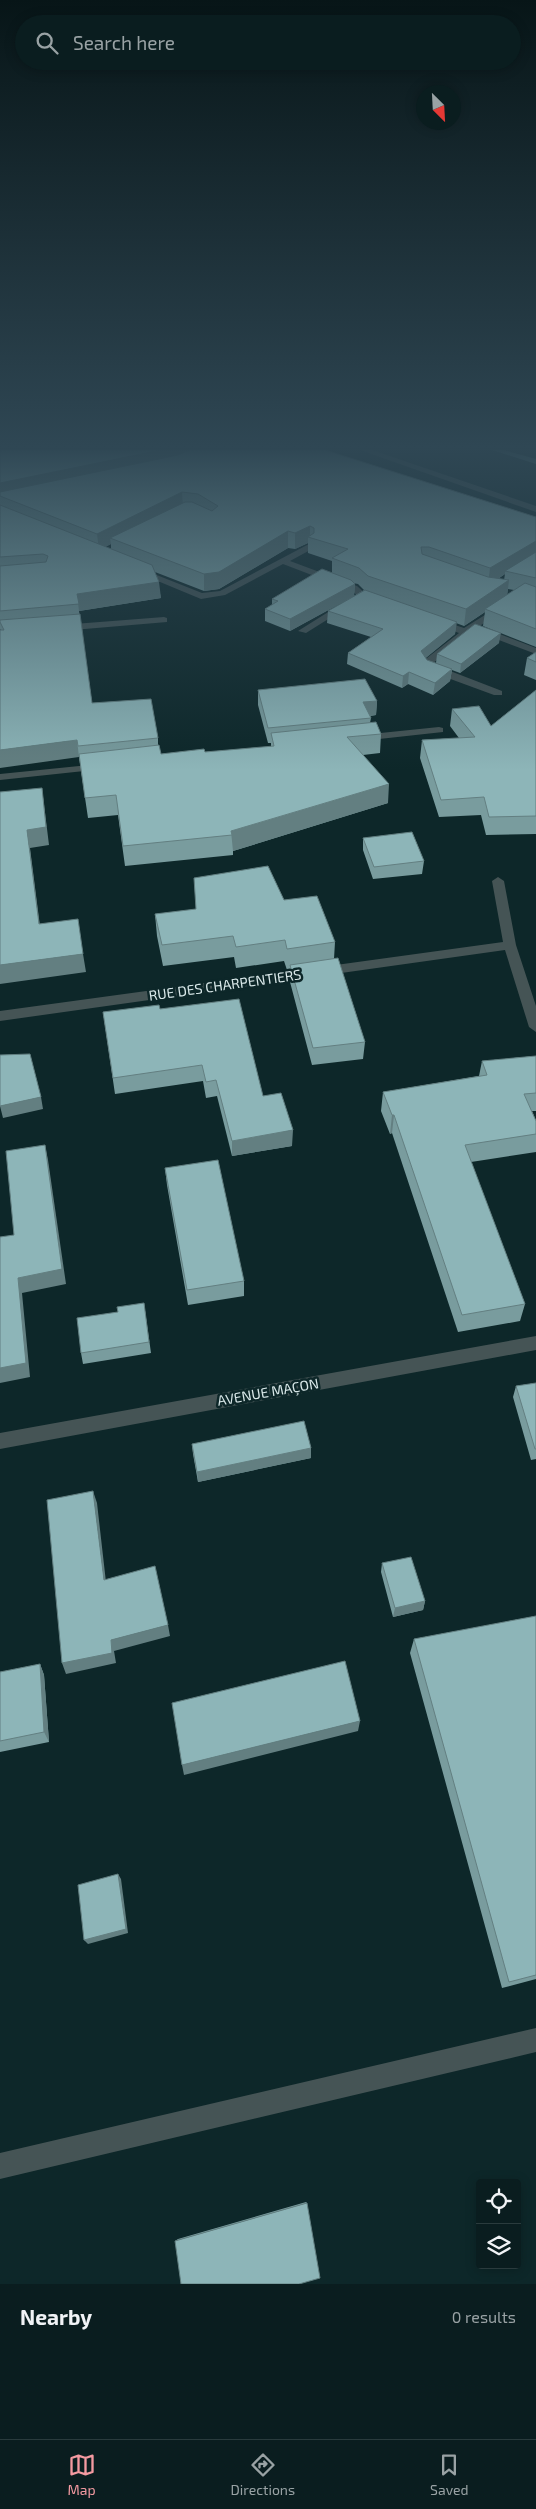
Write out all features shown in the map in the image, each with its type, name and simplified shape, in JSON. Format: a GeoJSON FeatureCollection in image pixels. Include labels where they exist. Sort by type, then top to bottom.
{"type":"FeatureCollection","features":[{"type":"Feature","properties":{"kind":"street"},"geometry":{"type":"LineString","coordinates":[[127,566],[201,596],[211,596],[222,594],[292,557]]}},
{"type":"Feature","properties":{"kind":"street"},"geometry":{"type":"LineString","coordinates":[[282,562],[354,588],[363,596],[385,603]]}},
{"type":"Feature","properties":{"kind":"street"},"geometry":{"type":"LineString","coordinates":[[303,631],[363,596]]}},
{"type":"Feature","properties":{"kind":"street"},"geometry":{"type":"LineString","coordinates":[[498,694],[427,665],[427,662],[469,630],[513,601]]}},
{"type":"Feature","properties":{"kind":"street"},"geometry":{"type":"LineString","coordinates":[[430,619],[536,651]]}},
{"type":"Feature","properties":{"kind":"street"},"geometry":{"type":"LineString","coordinates":[[48,628],[164,620]]}},
{"type":"Feature","properties":{"kind":"street"},"geometry":{"type":"LineString","coordinates":[[350,740],[439,730]]}},
{"type":"Feature","properties":{"kind":"street"},"geometry":{"type":"LineString","coordinates":[[0,777],[106,766]]}},
{"type":"Feature","properties":{"kind":"street"},"geometry":{"type":"LineString","coordinates":[[498,882],[510,945],[532,997],[536,1027]]}},
{"type":"Feature","properties":{"kind":"street","name":"RUE DES CHARPENTIERS"},"geometry":{"type":"LineString","coordinates":[[0,1016],[510,945]]}},
{"type":"Feature","properties":{"kind":"street","name":"AVENUE MAÇON"},"geometry":{"type":"LineString","coordinates":[[0,1441],[536,1343]]}},
{"type":"Feature","properties":{"kind":"street"},"geometry":{"type":"LineString","coordinates":[[0,2166],[536,2040]]}},
{"type":"Feature","properties":{"kind":"building"},"geometry":{"type":"Polygon","coordinates":[[[48,557],[131,557],[152,565],[159,582],[77,594],[79,604],[0,611],[0,566],[46,562],[48,557]]]}},
{"type":"Feature","properties":{"kind":"building"},"geometry":{"type":"Polygon","coordinates":[[[159,557],[245,557],[219,572],[204,574],[159,557]]]}},
{"type":"Feature","properties":{"kind":"building"},"geometry":{"type":"Polygon","coordinates":[[[429,557],[488,577],[509,580],[466,609],[368,576],[359,568],[332,558],[429,557]]]}},
{"type":"Feature","properties":{"kind":"building"},"geometry":{"type":"Polygon","coordinates":[[[457,557],[509,557],[490,568],[457,557]]]}},
{"type":"Feature","properties":{"kind":"building"},"geometry":{"type":"Polygon","coordinates":[[[529,557],[536,557],[536,578],[505,571],[529,557]]]}},
{"type":"Feature","properties":{"kind":"building"},"geometry":{"type":"Polygon","coordinates":[[[322,569],[351,580],[355,584],[290,619],[265,609],[278,601],[272,599],[322,569]]]}},
{"type":"Feature","properties":{"kind":"building"},"geometry":{"type":"Polygon","coordinates":[[[525,583],[536,587],[536,629],[485,609],[525,583]]]}},
{"type":"Feature","properties":{"kind":"building"},"geometry":{"type":"Polygon","coordinates":[[[365,590],[457,622],[421,651],[427,660],[452,669],[435,683],[409,672],[403,676],[348,653],[383,629],[328,611],[365,590]]]}},
{"type":"Feature","properties":{"kind":"building"},"geometry":{"type":"Polygon","coordinates":[[[80,614],[92,703],[151,699],[158,738],[78,746],[77,740],[0,750],[0,630],[4,630],[0,620],[80,614]]]}},
{"type":"Feature","properties":{"kind":"building"},"geometry":{"type":"Polygon","coordinates":[[[475,624],[501,633],[461,664],[437,654],[475,624]]]}},
{"type":"Feature","properties":{"kind":"building"},"geometry":{"type":"Polygon","coordinates":[[[536,652],[536,662],[527,658],[536,652]]]}},
{"type":"Feature","properties":{"kind":"building"},"geometry":{"type":"Polygon","coordinates":[[[365,679],[377,701],[363,702],[371,718],[268,728],[258,690],[365,679]]]}},
{"type":"Feature","properties":{"kind":"building"},"geometry":{"type":"Polygon","coordinates":[[[536,690],[536,816],[489,817],[484,797],[441,800],[422,740],[475,737],[452,709],[479,706],[491,726],[536,690]]]}},
{"type":"Feature","properties":{"kind":"building"},"geometry":{"type":"Polygon","coordinates":[[[376,722],[381,734],[347,737],[389,784],[231,831],[232,835],[123,846],[116,795],[85,798],[79,754],[159,745],[161,754],[204,749],[205,752],[274,746],[271,733],[376,722]]]}},
{"type":"Feature","properties":{"kind":"building"},"geometry":{"type":"Polygon","coordinates":[[[42,788],[46,827],[27,830],[39,924],[78,919],[83,954],[0,965],[0,792],[42,788]]]}},
{"type":"Feature","properties":{"kind":"building"},"geometry":{"type":"Polygon","coordinates":[[[412,832],[424,861],[374,867],[363,838],[412,832]]]}},
{"type":"Feature","properties":{"kind":"building"},"geometry":{"type":"Polygon","coordinates":[[[268,866],[284,900],[317,896],[335,942],[287,949],[285,940],[236,947],[233,936],[162,945],[155,914],[196,909],[194,878],[268,866]]]}},
{"type":"Feature","properties":{"kind":"building"},"geometry":{"type":"Polygon","coordinates":[[[338,958],[365,1042],[313,1048],[290,965],[338,958]]]}},
{"type":"Feature","properties":{"kind":"building"},"geometry":{"type":"Polygon","coordinates":[[[239,999],[263,1096],[281,1093],[293,1130],[232,1141],[216,1080],[206,1082],[202,1065],[113,1078],[103,1012],[159,1005],[160,1009],[239,999]]]}},
{"type":"Feature","properties":{"kind":"building"},"geometry":{"type":"Polygon","coordinates":[[[30,1054],[41,1097],[0,1106],[0,1055],[30,1054]]]}},
{"type":"Feature","properties":{"kind":"building"},"geometry":{"type":"Polygon","coordinates":[[[536,1056],[536,1093],[524,1094],[536,1121],[536,1134],[465,1145],[525,1304],[462,1315],[394,1115],[392,1115],[383,1092],[487,1075],[482,1061],[536,1056]]]}},
{"type":"Feature","properties":{"kind":"building"},"geometry":{"type":"Polygon","coordinates":[[[45,1145],[62,1269],[18,1278],[26,1363],[0,1368],[0,1237],[14,1235],[6,1151],[45,1145]]]}},
{"type":"Feature","properties":{"kind":"building"},"geometry":{"type":"Polygon","coordinates":[[[218,1160],[244,1281],[187,1290],[165,1168],[218,1160]]]}},
{"type":"Feature","properties":{"kind":"building"},"geometry":{"type":"Polygon","coordinates":[[[144,1303],[149,1342],[81,1353],[77,1318],[118,1312],[117,1307],[144,1303]]]}},
{"type":"Feature","properties":{"kind":"building"},"geometry":{"type":"Polygon","coordinates":[[[536,1383],[536,1449],[535,1449],[516,1386],[536,1383]]]}},
{"type":"Feature","properties":{"kind":"building"},"geometry":{"type":"Polygon","coordinates":[[[304,1421],[311,1448],[197,1472],[192,1444],[304,1421]]]}},
{"type":"Feature","properties":{"kind":"building"},"geometry":{"type":"Polygon","coordinates":[[[93,1491],[104,1580],[155,1566],[168,1625],[111,1640],[112,1653],[62,1663],[47,1500],[93,1491]]]}},
{"type":"Feature","properties":{"kind":"building"},"geometry":{"type":"Polygon","coordinates":[[[411,1557],[425,1601],[395,1608],[382,1563],[411,1557]]]}},
{"type":"Feature","properties":{"kind":"building"},"geometry":{"type":"Polygon","coordinates":[[[536,1616],[536,1975],[509,1982],[414,1639],[536,1616]]]}},
{"type":"Feature","properties":{"kind":"building"},"geometry":{"type":"Polygon","coordinates":[[[345,1661],[360,1721],[182,1765],[172,1703],[345,1661]]]}},
{"type":"Feature","properties":{"kind":"building"},"geometry":{"type":"Polygon","coordinates":[[[40,1664],[44,1732],[0,1741],[0,1672],[40,1664]]]}},
{"type":"Feature","properties":{"kind":"building"},"geometry":{"type":"Polygon","coordinates":[[[118,1874],[126,1929],[84,1940],[78,1885],[118,1874]]]}},
{"type":"Feature","properties":{"kind":"building"},"geometry":{"type":"Polygon","coordinates":[[[307,2203],[320,2278],[299,2284],[181,2284],[175,2241],[307,2203]]]}}]}
